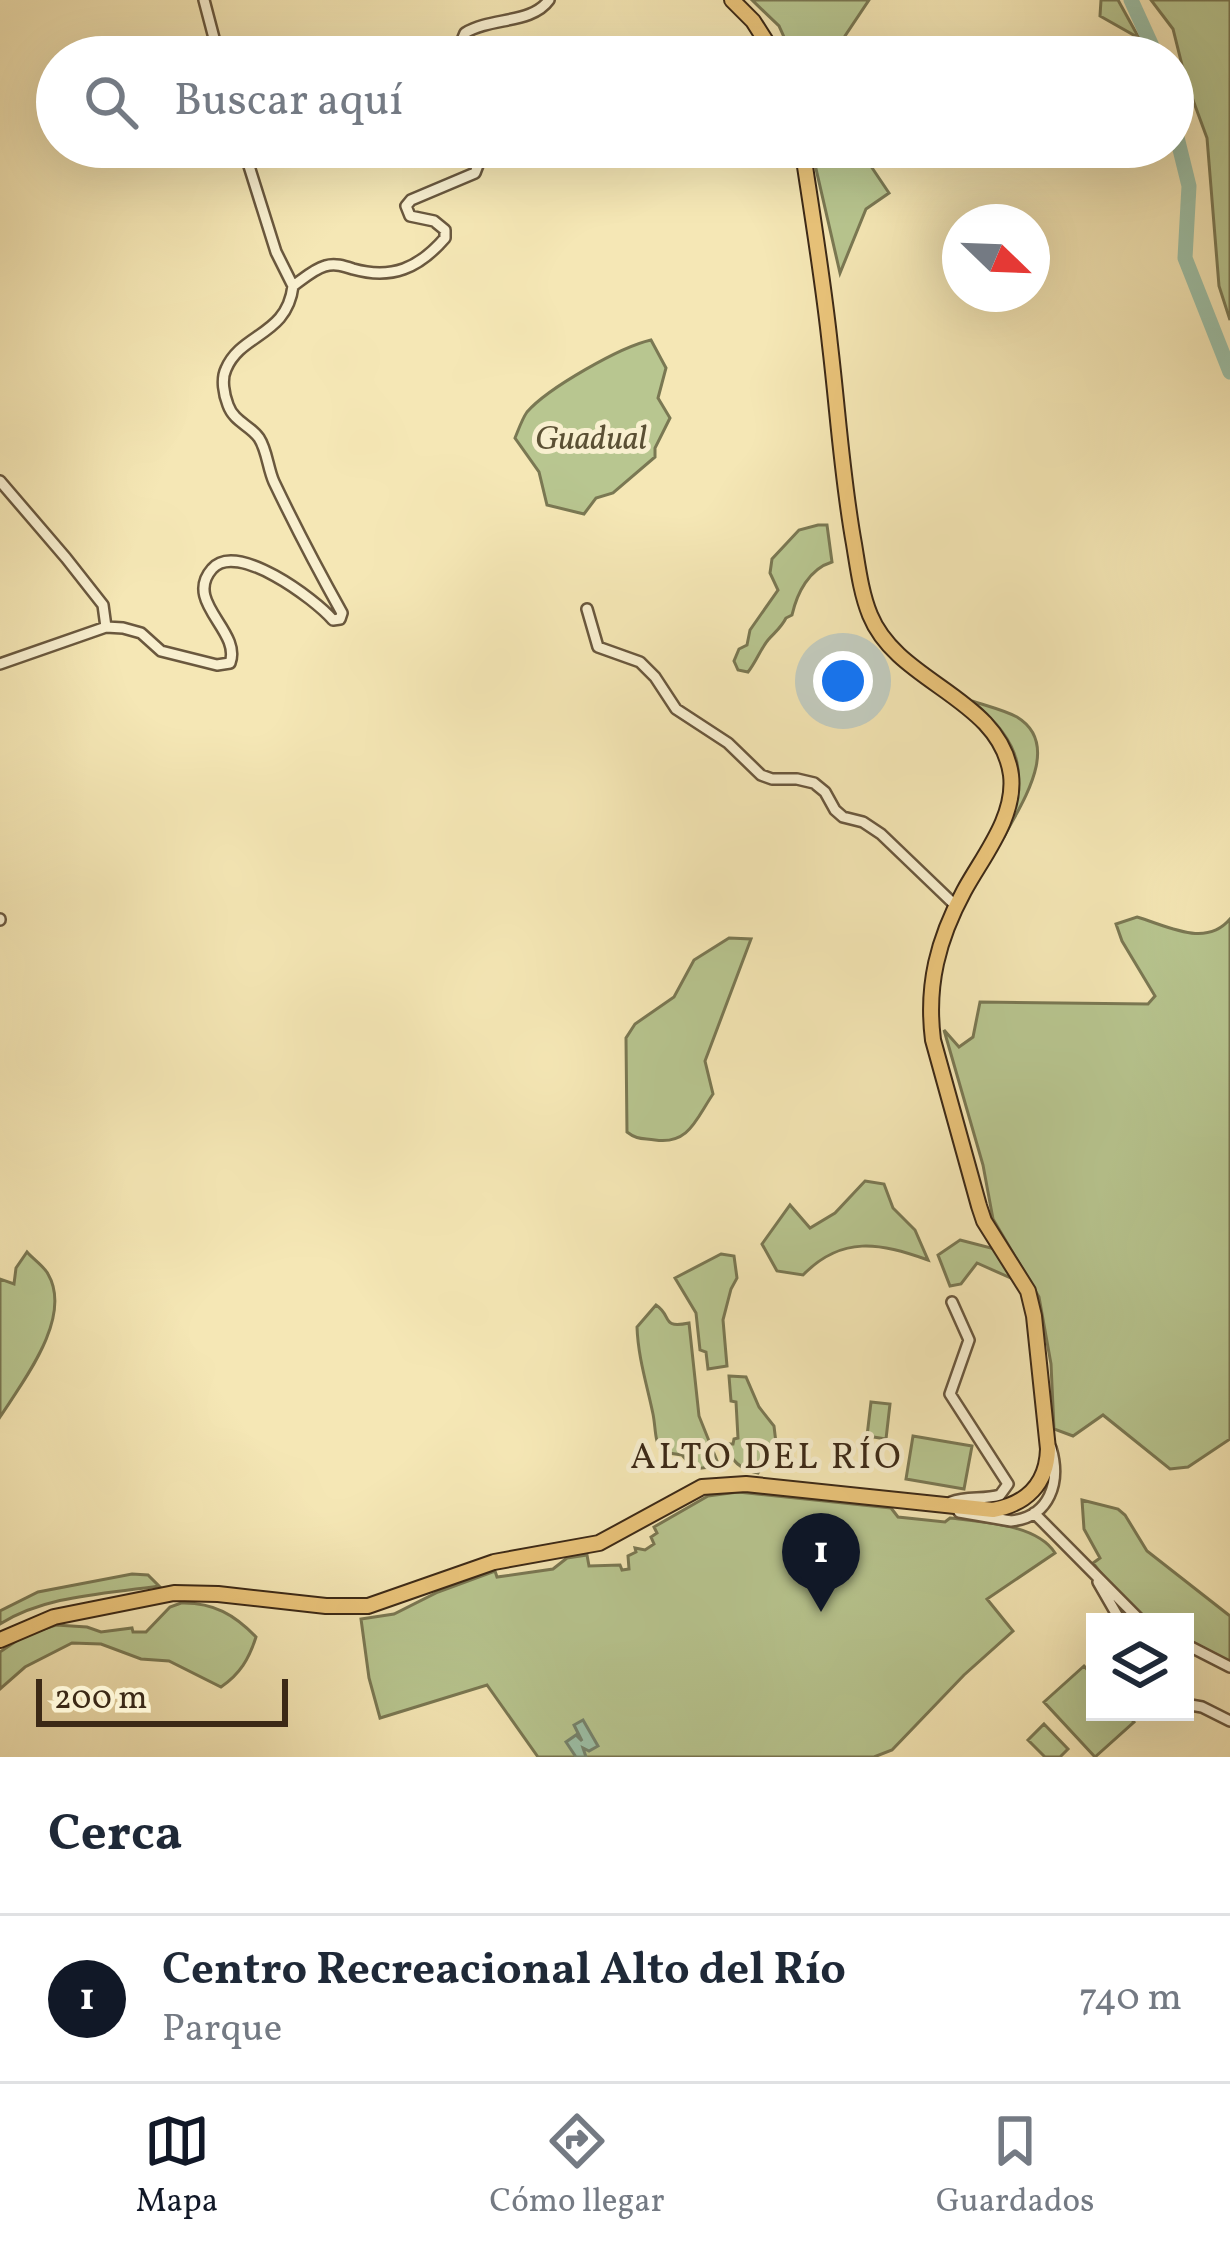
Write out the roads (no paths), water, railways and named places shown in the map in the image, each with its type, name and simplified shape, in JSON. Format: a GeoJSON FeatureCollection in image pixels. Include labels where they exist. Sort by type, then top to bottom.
{"type":"FeatureCollection","features":[{"type":"Feature","properties":{"kind":"main road"},"geometry":{"type":"LineString","coordinates":[[732,0],[763,36]]}},
{"type":"Feature","properties":{"kind":"main road"},"geometry":{"type":"LineString","coordinates":[[1,1640],[74,1612],[174,1593],[368,1606],[494,1562],[598,1543],[712,1485],[746,1484],[993,1510],[1020,1502],[1045,1471],[1047,1432],[1028,1292],[984,1221],[933,1040],[935,962],[956,906],[1008,810],[1012,788],[1007,760],[987,725],[890,649],[868,609],[847,501],[805,168]]}},
{"type":"Feature","properties":{"kind":"street"},"geometry":{"type":"LineString","coordinates":[[203,0],[213,36]]}},
{"type":"Feature","properties":{"kind":"street"},"geometry":{"type":"LineString","coordinates":[[464,36],[488,22],[527,16],[543,9],[549,0]]}},
{"type":"Feature","properties":{"kind":"street"},"geometry":{"type":"LineString","coordinates":[[250,168],[276,253],[293,286]]}},
{"type":"Feature","properties":{"kind":"street"},"geometry":{"type":"LineString","coordinates":[[0,664],[106,627],[131,629],[161,651],[218,665],[230,663],[232,647],[208,606],[204,585],[219,562],[236,559],[312,599],[333,620],[340,620],[342,613],[274,481],[260,439],[230,410],[224,372],[249,343],[278,321],[293,286],[323,266],[383,275],[405,270],[436,249],[446,238],[446,230],[434,221],[410,216],[406,206],[477,168]]}},
{"type":"Feature","properties":{"kind":"street"},"geometry":{"type":"LineString","coordinates":[[0,481],[103,605],[106,627]]}},
{"type":"Feature","properties":{"kind":"street"},"geometry":{"type":"LineString","coordinates":[[587,609],[598,647],[640,662],[676,709],[728,743],[760,775],[814,784],[843,817],[863,822],[881,834],[956,906]]}},
{"type":"Feature","properties":{"kind":"street"},"geometry":{"type":"LineString","coordinates":[[943,1505],[962,1498],[1000,1495],[1008,1484],[950,1394],[969,1340],[952,1303]]}},
{"type":"Feature","properties":{"kind":"street"},"geometry":{"type":"LineString","coordinates":[[877,1497],[1019,1521],[1048,1498],[1055,1480],[1057,1469],[1047,1432]]}},
{"type":"Feature","properties":{"kind":"street"},"geometry":{"type":"LineString","coordinates":[[1034,1513],[1133,1613]]}},
{"type":"Feature","properties":{"kind":"street"},"geometry":{"type":"LineString","coordinates":[[1096,1577],[1115,1613]]}},
{"type":"Feature","properties":{"kind":"street"},"geometry":{"type":"LineString","coordinates":[[1194,1649],[1230,1667]]}},
{"type":"Feature","properties":{"kind":"street"},"geometry":{"type":"LineString","coordinates":[[1194,1706],[1230,1721]]}},
{"type":"Feature","properties":{"kind":"waterway"},"geometry":{"type":"LineString","coordinates":[[1131,0],[1147,36]]}},
{"type":"Feature","properties":{"kind":"waterway"},"geometry":{"type":"LineString","coordinates":[[1185,168],[1189,186],[1185,258],[1230,372]]}},
{"type":"Feature","properties":{"kind":"place","name":"Centro Recreacional Alto del Río"},"geometry":{"type":"Point","coordinates":[821,1612]}},
{"type":"Feature","properties":{"kind":"district","name":"ALTO DEL RÍO"},"geometry":{"type":"Point","coordinates":[767,1455]}},
{"type":"Feature","properties":{"kind":"park label","name":"Guadual"},"geometry":{"type":"Point","coordinates":[591,437]}}]}
